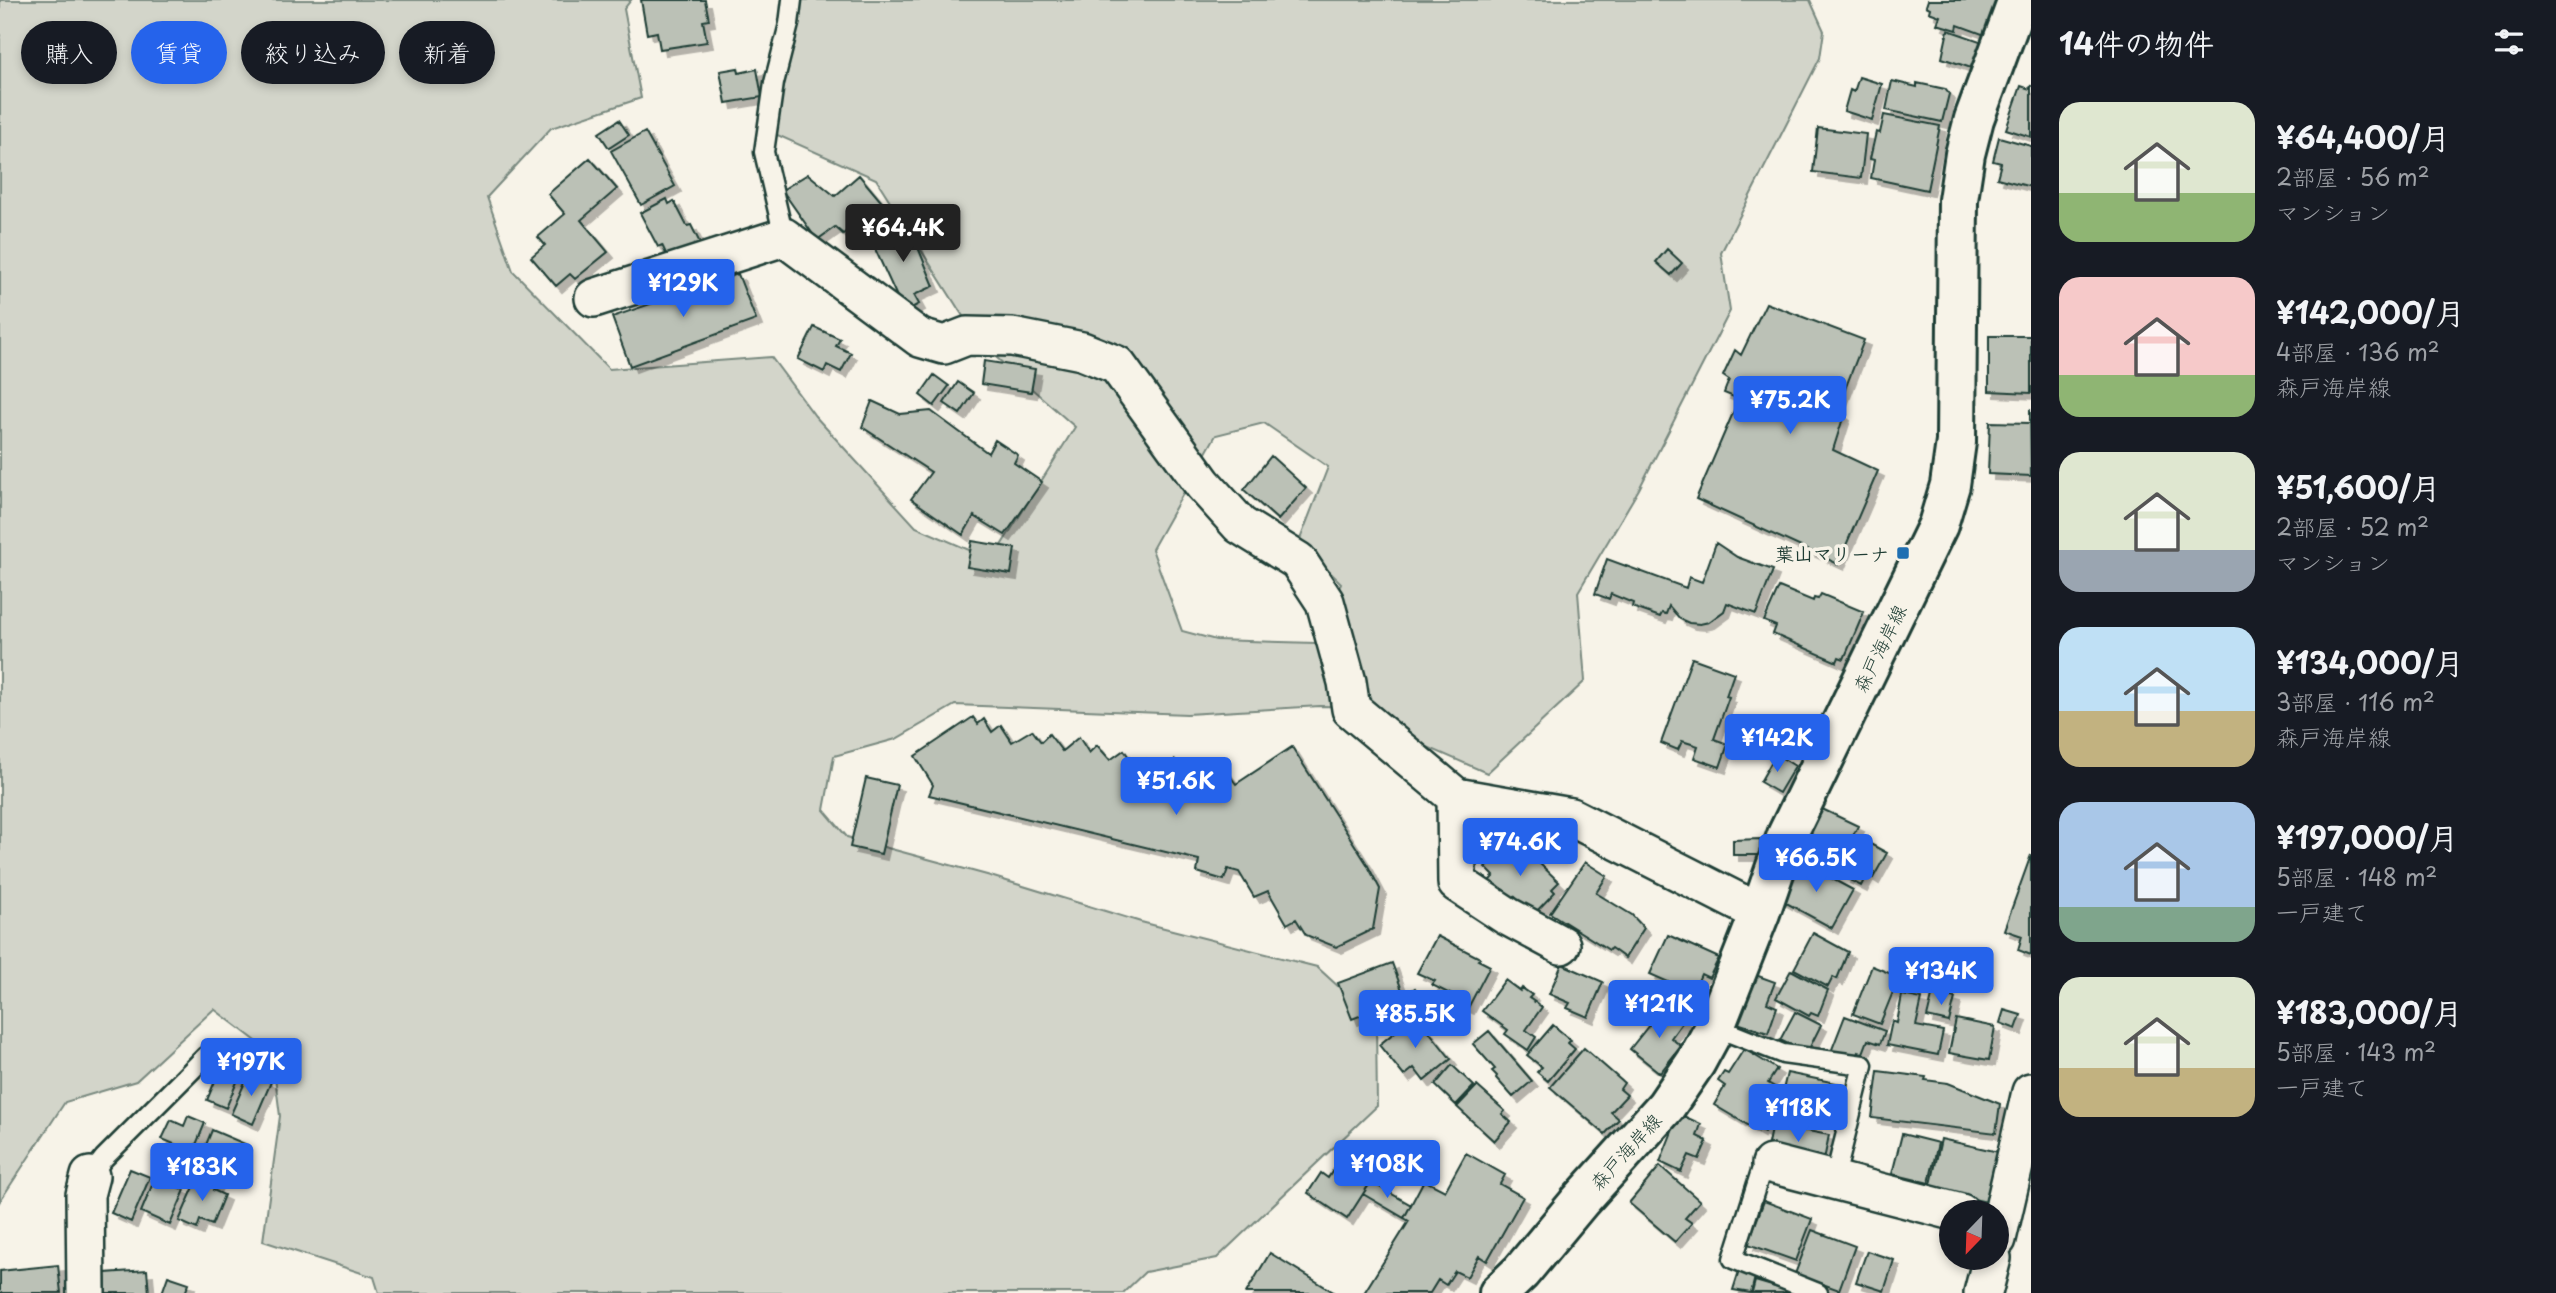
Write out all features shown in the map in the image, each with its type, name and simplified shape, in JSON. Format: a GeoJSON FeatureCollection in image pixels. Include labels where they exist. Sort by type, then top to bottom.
{"type":"FeatureCollection","features":[{"type":"Feature","properties":{"kind":"main road","name":"森戸海岸線"},"geometry":{"type":"LineString","coordinates":[[1499,1293],[1521,1272],[1580,1201],[1666,1106],[1696,1062],[1715,1027],[1760,914],[1787,835],[1938,525],[1950,485],[1955,442],[1958,200],[1965,154],[1974,119],[2018,0]]}},
{"type":"Feature","properties":{"kind":"street"},"geometry":{"type":"LineString","coordinates":[[594,298],[783,237],[920,338],[944,345],[967,336],[1012,337],[1082,351],[1117,365],[1203,484],[1240,525],[1298,561],[1325,602],[1347,682],[1350,709],[1456,797],[1571,817],[1760,914]]}},
{"type":"Feature","properties":{"kind":"street"},"geometry":{"type":"LineString","coordinates":[[1456,797],[1457,883],[1507,916],[1561,945]]}},
{"type":"Feature","properties":{"kind":"street"},"geometry":{"type":"LineString","coordinates":[[2005,1200],[2031,1091]]}},
{"type":"Feature","properties":{"kind":"street"},"geometry":{"type":"LineString","coordinates":[[1771,1164],[1939,1207]]}},
{"type":"Feature","properties":{"kind":"street"},"geometry":{"type":"LineString","coordinates":[[86,1293],[85,1195],[90,1176]]}},
{"type":"Feature","properties":{"kind":"street"},"geometry":{"type":"LineString","coordinates":[[1983,1293],[1989,1270]]}},
{"type":"Feature","properties":{"kind":"lane"},"geometry":{"type":"LineString","coordinates":[[783,237],[764,152],[774,83],[789,24],[792,0]]}},
{"type":"Feature","properties":{"kind":"lane"},"geometry":{"type":"LineString","coordinates":[[1715,1027],[1783,1054],[1863,1065],[1834,1181]]}},
{"type":"Feature","properties":{"kind":"lane"},"geometry":{"type":"LineString","coordinates":[[90,1176],[104,1158],[206,1056]]}},
{"type":"Feature","properties":{"kind":"lane"},"geometry":{"type":"LineString","coordinates":[[1771,1164],[1762,1171],[1732,1259],[1818,1293]]}},
{"type":"Feature","properties":{"kind":"shaded area"},"geometry":{"type":"Polygon","coordinates":[[[0,0],[631,0],[624,9],[641,98],[551,128],[487,197],[513,271],[609,369],[771,357],[815,416],[916,527],[992,560],[1075,427],[980,343],[876,179],[775,134],[799,0],[1810,0],[1824,31],[1820,58],[1721,253],[1730,311],[1639,489],[1578,592],[1585,681],[1487,773],[1384,728],[1367,707],[1320,706],[1187,714],[955,705],[896,739],[834,756],[824,810],[847,837],[987,875],[1141,922],[1317,967],[1376,1021],[1377,1106],[1217,1258],[1145,1272],[1123,1293],[379,1293],[374,1277],[263,1241],[280,1116],[272,1053],[214,1009],[136,1081],[65,1102],[0,1201],[0,0]],[[1264,423],[1216,435],[1152,549],[1182,631],[1216,640],[1316,643],[1341,583],[1299,542],[1328,467],[1264,423]]]}},
{"type":"Feature","properties":{"kind":"building"},"geometry":{"type":"Polygon","coordinates":[[[641,0],[705,0],[709,20],[703,21],[707,42],[660,49],[657,32],[647,34],[641,0]]]}},
{"type":"Feature","properties":{"kind":"building"},"geometry":{"type":"Polygon","coordinates":[[[1928,0],[1997,0],[1985,35],[1958,25],[1957,30],[1937,24],[1940,16],[1929,12],[1930,8],[1926,6],[1928,0]]]}},
{"type":"Feature","properties":{"kind":"building"},"geometry":{"type":"Polygon","coordinates":[[[1948,30],[1983,42],[1974,69],[1942,58],[1948,30]]]}},
{"type":"Feature","properties":{"kind":"building"},"geometry":{"type":"Polygon","coordinates":[[[738,68],[739,73],[757,69],[762,97],[726,103],[720,71],[738,68]]]}},
{"type":"Feature","properties":{"kind":"building"},"geometry":{"type":"Polygon","coordinates":[[[1859,77],[1882,84],[1872,120],[1844,111],[1850,90],[1854,92],[1859,77]]]}},
{"type":"Feature","properties":{"kind":"building"},"geometry":{"type":"Polygon","coordinates":[[[1892,81],[1917,87],[1917,83],[1945,89],[1949,94],[1942,122],[1886,110],[1892,81]]]}},
{"type":"Feature","properties":{"kind":"building"},"geometry":{"type":"Polygon","coordinates":[[[2031,85],[2031,137],[2006,129],[2021,86],[2030,89],[2031,85]]]}},
{"type":"Feature","properties":{"kind":"building"},"geometry":{"type":"Polygon","coordinates":[[[1884,115],[1940,126],[1927,190],[1871,178],[1874,160],[1870,159],[1876,132],[1880,133],[1884,115]]]}},
{"type":"Feature","properties":{"kind":"building"},"geometry":{"type":"Polygon","coordinates":[[[619,120],[629,135],[609,148],[599,133],[619,120]]]}},
{"type":"Feature","properties":{"kind":"building"},"geometry":{"type":"Polygon","coordinates":[[[1818,128],[1866,134],[1861,178],[1813,172],[1818,128]]]}},
{"type":"Feature","properties":{"kind":"building"},"geometry":{"type":"Polygon","coordinates":[[[645,132],[675,186],[641,205],[611,151],[645,132]]]}},
{"type":"Feature","properties":{"kind":"building"},"geometry":{"type":"Polygon","coordinates":[[[1999,137],[2031,146],[2031,187],[1997,178],[2001,163],[1993,161],[1999,137]]]}},
{"type":"Feature","properties":{"kind":"building"},"geometry":{"type":"Polygon","coordinates":[[[590,158],[617,189],[581,220],[608,252],[575,279],[570,274],[556,286],[531,257],[545,245],[538,237],[565,214],[548,194],[590,158]]]}},
{"type":"Feature","properties":{"kind":"building"},"geometry":{"type":"Polygon","coordinates":[[[808,174],[835,196],[859,175],[885,206],[843,234],[835,227],[817,240],[782,190],[808,174]]]}},
{"type":"Feature","properties":{"kind":"building"},"geometry":{"type":"Polygon","coordinates":[[[667,199],[669,204],[674,201],[701,245],[670,262],[662,245],[658,247],[640,213],[667,199]]]}},
{"type":"Feature","properties":{"kind":"building"},"geometry":{"type":"Polygon","coordinates":[[[907,221],[934,286],[914,295],[919,304],[904,312],[870,238],[907,221]]]}},
{"type":"Feature","properties":{"kind":"building"},"geometry":{"type":"Polygon","coordinates":[[[1667,249],[1682,263],[1671,275],[1656,262],[1667,249]]]}},
{"type":"Feature","properties":{"kind":"building"},"geometry":{"type":"Polygon","coordinates":[[[738,274],[756,320],[630,366],[612,317],[738,274]]]}},
{"type":"Feature","properties":{"kind":"building"},"geometry":{"type":"Polygon","coordinates":[[[1766,303],[1864,340],[1837,410],[1844,415],[1833,450],[1878,471],[1838,564],[1696,499],[1739,399],[1724,393],[1729,380],[1723,376],[1735,350],[1741,355],[1766,303]]]}},
{"type":"Feature","properties":{"kind":"building"},"geometry":{"type":"Polygon","coordinates":[[[814,327],[840,339],[836,346],[851,353],[841,372],[827,365],[824,372],[798,359],[814,327]]]}},
{"type":"Feature","properties":{"kind":"building"},"geometry":{"type":"Polygon","coordinates":[[[1989,336],[2031,336],[2031,393],[1989,391],[1989,336]]]}},
{"type":"Feature","properties":{"kind":"building"},"geometry":{"type":"Polygon","coordinates":[[[984,361],[1035,369],[1031,392],[981,384],[984,361]]]}},
{"type":"Feature","properties":{"kind":"building"},"geometry":{"type":"Polygon","coordinates":[[[934,375],[949,386],[934,406],[920,395],[934,375]]]}},
{"type":"Feature","properties":{"kind":"building"},"geometry":{"type":"Polygon","coordinates":[[[958,382],[974,393],[960,414],[944,403],[958,382]]]}},
{"type":"Feature","properties":{"kind":"building"},"geometry":{"type":"Polygon","coordinates":[[[872,401],[900,414],[931,411],[988,453],[995,440],[1018,455],[1014,463],[1042,482],[1005,535],[974,516],[963,535],[911,499],[931,472],[862,427],[872,401]]]}},
{"type":"Feature","properties":{"kind":"building"},"geometry":{"type":"Polygon","coordinates":[[[2030,409],[2031,476],[1988,474],[1990,422],[2030,423],[2030,409]]]}},
{"type":"Feature","properties":{"kind":"building"},"geometry":{"type":"Polygon","coordinates":[[[1271,456],[1306,488],[1278,520],[1244,490],[1271,456]]]}},
{"type":"Feature","properties":{"kind":"building"},"geometry":{"type":"Polygon","coordinates":[[[972,541],[1015,548],[1011,574],[967,567],[972,541]]]}},
{"type":"Feature","properties":{"kind":"building"},"geometry":{"type":"Polygon","coordinates":[[[1716,543],[1737,557],[1773,570],[1756,614],[1727,603],[1724,611],[1709,622],[1689,623],[1680,619],[1669,606],[1666,614],[1662,613],[1660,617],[1632,607],[1633,603],[1611,594],[1609,599],[1595,594],[1607,559],[1686,588],[1689,577],[1702,582],[1716,543]]]}},
{"type":"Feature","properties":{"kind":"building"},"geometry":{"type":"Polygon","coordinates":[[[1779,587],[1813,601],[1821,594],[1864,612],[1844,659],[1839,657],[1837,662],[1773,634],[1776,626],[1764,621],[1779,587]]]}},
{"type":"Feature","properties":{"kind":"building"},"geometry":{"type":"Polygon","coordinates":[[[1692,658],[1734,673],[1726,696],[1729,697],[1714,739],[1728,744],[1720,767],[1694,758],[1698,746],[1682,741],[1678,750],[1661,743],[1692,658]]]}},
{"type":"Feature","properties":{"kind":"building"},"geometry":{"type":"Polygon","coordinates":[[[973,717],[978,724],[984,719],[992,732],[1001,725],[1012,742],[1032,730],[1041,742],[1049,734],[1062,751],[1079,737],[1089,753],[1097,745],[1110,760],[1124,750],[1135,766],[1146,759],[1158,774],[1175,760],[1184,773],[1190,767],[1203,784],[1224,768],[1236,784],[1292,747],[1367,864],[1380,889],[1373,929],[1336,947],[1306,935],[1296,919],[1287,924],[1268,891],[1254,897],[1239,872],[1228,869],[1224,880],[1197,872],[1199,860],[929,795],[933,785],[915,756],[973,717]]]}},
{"type":"Feature","properties":{"kind":"building"},"geometry":{"type":"Polygon","coordinates":[[[1776,754],[1795,766],[1779,793],[1760,782],[1776,754]]]}},
{"type":"Feature","properties":{"kind":"building"},"geometry":{"type":"Polygon","coordinates":[[[866,778],[897,785],[881,854],[850,847],[866,778]]]}},
{"type":"Feature","properties":{"kind":"building"},"geometry":{"type":"Polygon","coordinates":[[[1818,807],[1858,826],[1846,849],[1838,846],[1831,861],[1808,851],[1814,839],[1805,834],[1818,807]]]}},
{"type":"Feature","properties":{"kind":"building"},"geometry":{"type":"Polygon","coordinates":[[[1513,838],[1559,882],[1552,889],[1555,892],[1533,915],[1515,897],[1508,905],[1486,884],[1494,876],[1485,867],[1513,838]]]}},
{"type":"Feature","properties":{"kind":"building"},"geometry":{"type":"Polygon","coordinates":[[[1760,839],[1760,855],[1733,855],[1733,840],[1760,839]]]}},
{"type":"Feature","properties":{"kind":"building"},"geometry":{"type":"Polygon","coordinates":[[[1861,839],[1887,853],[1873,878],[1867,874],[1861,886],[1844,877],[1850,865],[1847,864],[1861,839]]]}},
{"type":"Feature","properties":{"kind":"building"},"geometry":{"type":"Polygon","coordinates":[[[2031,855],[2031,955],[2018,950],[2022,936],[2004,930],[2031,855]]]}},
{"type":"Feature","properties":{"kind":"building"},"geometry":{"type":"Polygon","coordinates":[[[1799,861],[1853,890],[1832,928],[1779,899],[1799,861]]]}},
{"type":"Feature","properties":{"kind":"building"},"geometry":{"type":"Polygon","coordinates":[[[1585,862],[1607,876],[1596,893],[1632,915],[1644,928],[1625,958],[1550,913],[1585,862]]]}},
{"type":"Feature","properties":{"kind":"building"},"geometry":{"type":"Polygon","coordinates":[[[1813,933],[1848,952],[1837,979],[1833,977],[1828,987],[1794,969],[1813,933]]]}},
{"type":"Feature","properties":{"kind":"building"},"geometry":{"type":"Polygon","coordinates":[[[1668,935],[1719,958],[1709,978],[1701,974],[1693,993],[1650,974],[1668,935]]]}},
{"type":"Feature","properties":{"kind":"building"},"geometry":{"type":"Polygon","coordinates":[[[1437,936],[1490,966],[1468,1008],[1456,1002],[1458,998],[1432,985],[1435,981],[1417,973],[1437,936]]]}},
{"type":"Feature","properties":{"kind":"building"},"geometry":{"type":"Polygon","coordinates":[[[1392,963],[1403,993],[1391,997],[1393,1003],[1352,1019],[1338,983],[1392,963]]]}},
{"type":"Feature","properties":{"kind":"building"},"geometry":{"type":"Polygon","coordinates":[[[1562,964],[1603,982],[1588,1017],[1567,1008],[1570,1003],[1549,994],[1562,964]]]}},
{"type":"Feature","properties":{"kind":"building"},"geometry":{"type":"Polygon","coordinates":[[[1872,966],[1899,977],[1880,1024],[1853,1014],[1872,966]]]}},
{"type":"Feature","properties":{"kind":"building"},"geometry":{"type":"Polygon","coordinates":[[[1791,970],[1828,990],[1818,1016],[1811,1013],[1809,1016],[1776,998],[1791,970]]]}},
{"type":"Feature","properties":{"kind":"building"},"geometry":{"type":"Polygon","coordinates":[[[1750,973],[1775,982],[1767,1003],[1777,1007],[1768,1033],[1734,1022],[1750,973]]]}},
{"type":"Feature","properties":{"kind":"building"},"geometry":{"type":"Polygon","coordinates":[[[1505,980],[1520,991],[1522,988],[1532,995],[1529,998],[1542,1007],[1526,1030],[1536,1037],[1528,1050],[1505,1034],[1508,1030],[1482,1011],[1505,980]]]}},
{"type":"Feature","properties":{"kind":"building"},"geometry":{"type":"Polygon","coordinates":[[[1415,988],[1429,1007],[1417,1016],[1403,997],[1415,988]]]}},
{"type":"Feature","properties":{"kind":"building"},"geometry":{"type":"Polygon","coordinates":[[[1933,992],[1955,998],[1949,1022],[1927,1017],[1933,992]]]}},
{"type":"Feature","properties":{"kind":"building"},"geometry":{"type":"Polygon","coordinates":[[[1902,995],[1922,999],[1916,1026],[1943,1031],[1938,1055],[1887,1045],[1892,1021],[1897,1023],[1902,995]]]}},
{"type":"Feature","properties":{"kind":"building"},"geometry":{"type":"Polygon","coordinates":[[[1665,1005],[1684,1020],[1671,1038],[1681,1046],[1660,1073],[1630,1049],[1665,1005]]]}},
{"type":"Feature","properties":{"kind":"building"},"geometry":{"type":"Polygon","coordinates":[[[2004,1010],[2021,1015],[2016,1029],[2000,1023],[2004,1010]]]}},
{"type":"Feature","properties":{"kind":"building"},"geometry":{"type":"Polygon","coordinates":[[[1795,1012],[1821,1025],[1807,1053],[1780,1040],[1795,1012]]]}},
{"type":"Feature","properties":{"kind":"building"},"geometry":{"type":"Polygon","coordinates":[[[1416,1015],[1451,1059],[1424,1081],[1414,1068],[1404,1076],[1379,1045],[1416,1015]]]}},
{"type":"Feature","properties":{"kind":"building"},"geometry":{"type":"Polygon","coordinates":[[[1845,1016],[1885,1031],[1880,1044],[1868,1040],[1863,1053],[1858,1052],[1855,1061],[1831,1052],[1845,1016]]]}},
{"type":"Feature","properties":{"kind":"building"},"geometry":{"type":"Polygon","coordinates":[[[1956,1019],[1995,1027],[1989,1060],[1949,1053],[1956,1019]]]}},
{"type":"Feature","properties":{"kind":"building"},"geometry":{"type":"Polygon","coordinates":[[[1553,1025],[1571,1040],[1568,1043],[1575,1049],[1548,1081],[1537,1072],[1542,1067],[1527,1055],[1553,1025]]]}},
{"type":"Feature","properties":{"kind":"building"},"geometry":{"type":"Polygon","coordinates":[[[1489,1031],[1532,1081],[1513,1097],[1496,1078],[1492,1071],[1495,1069],[1473,1044],[1489,1031]]]}},
{"type":"Feature","properties":{"kind":"building"},"geometry":{"type":"Polygon","coordinates":[[[1584,1048],[1624,1083],[1620,1089],[1627,1095],[1611,1112],[1619,1119],[1605,1134],[1550,1087],[1584,1048]]]}},
{"type":"Feature","properties":{"kind":"building"},"geometry":{"type":"Polygon","coordinates":[[[1744,1049],[1777,1069],[1768,1083],[1778,1089],[1764,1132],[1714,1105],[1725,1086],[1718,1081],[1724,1072],[1728,1074],[1744,1049]]]}},
{"type":"Feature","properties":{"kind":"building"},"geometry":{"type":"Polygon","coordinates":[[[226,1055],[245,1063],[226,1108],[207,1100],[226,1055]]]}},
{"type":"Feature","properties":{"kind":"building"},"geometry":{"type":"Polygon","coordinates":[[[1452,1065],[1474,1086],[1456,1105],[1435,1085],[1452,1065]]]}},
{"type":"Feature","properties":{"kind":"building"},"geometry":{"type":"Polygon","coordinates":[[[1878,1071],[1926,1077],[1925,1080],[1948,1083],[2000,1104],[1996,1133],[1872,1118],[1878,1071]]]}},
{"type":"Feature","properties":{"kind":"building"},"geometry":{"type":"Polygon","coordinates":[[[249,1073],[271,1082],[253,1124],[231,1114],[249,1073]]]}},
{"type":"Feature","properties":{"kind":"building"},"geometry":{"type":"Polygon","coordinates":[[[1787,1073],[1841,1084],[1837,1104],[1826,1102],[1823,1116],[1779,1107],[1787,1073]]]}},
{"type":"Feature","properties":{"kind":"building"},"geometry":{"type":"Polygon","coordinates":[[[1477,1086],[1505,1111],[1502,1114],[1511,1122],[1494,1141],[1457,1107],[1477,1086]]]}},
{"type":"Feature","properties":{"kind":"building"},"geometry":{"type":"Polygon","coordinates":[[[1679,1114],[1701,1124],[1697,1136],[1707,1141],[1699,1159],[1689,1155],[1681,1172],[1660,1162],[1679,1114]]]}},
{"type":"Feature","properties":{"kind":"building"},"geometry":{"type":"Polygon","coordinates":[[[188,1116],[205,1123],[193,1152],[162,1139],[171,1120],[184,1126],[188,1116]]]}},
{"type":"Feature","properties":{"kind":"building"},"geometry":{"type":"Polygon","coordinates":[[[1772,1124],[1829,1135],[1823,1165],[1766,1153],[1772,1124]]]}},
{"type":"Feature","properties":{"kind":"building"},"geometry":{"type":"Polygon","coordinates":[[[212,1130],[245,1144],[233,1171],[201,1157],[212,1130]]]}},
{"type":"Feature","properties":{"kind":"building"},"geometry":{"type":"Polygon","coordinates":[[[1902,1134],[1938,1143],[1929,1183],[1892,1174],[1902,1134]]]}},
{"type":"Feature","properties":{"kind":"building"},"geometry":{"type":"Polygon","coordinates":[[[1941,1139],[2003,1153],[1992,1200],[1978,1200],[1930,1189],[1941,1139]]]}},
{"type":"Feature","properties":{"kind":"building"},"geometry":{"type":"Polygon","coordinates":[[[1352,1140],[1384,1161],[1347,1219],[1308,1193],[1321,1173],[1328,1178],[1352,1140]]]}},
{"type":"Feature","properties":{"kind":"building"},"geometry":{"type":"Polygon","coordinates":[[[1466,1153],[1505,1175],[1500,1184],[1523,1197],[1487,1261],[1479,1256],[1467,1277],[1455,1271],[1446,1285],[1438,1280],[1430,1293],[1364,1293],[1409,1221],[1404,1218],[1424,1180],[1445,1191],[1466,1153]]]}},
{"type":"Feature","properties":{"kind":"building"},"geometry":{"type":"Polygon","coordinates":[[[1660,1166],[1700,1201],[1685,1218],[1692,1223],[1675,1242],[1629,1203],[1660,1166]]]}},
{"type":"Feature","properties":{"kind":"building"},"geometry":{"type":"Polygon","coordinates":[[[130,1169],[150,1177],[131,1222],[111,1213],[130,1169]]]}},
{"type":"Feature","properties":{"kind":"building"},"geometry":{"type":"Polygon","coordinates":[[[200,1173],[217,1180],[213,1190],[224,1195],[212,1225],[200,1220],[197,1229],[179,1221],[200,1173]]]}},
{"type":"Feature","properties":{"kind":"building"},"geometry":{"type":"Polygon","coordinates":[[[155,1178],[185,1190],[170,1225],[141,1212],[155,1178]]]}},
{"type":"Feature","properties":{"kind":"building"},"geometry":{"type":"Polygon","coordinates":[[[1371,1182],[1411,1205],[1404,1218],[1363,1194],[1371,1182]]]}},
{"type":"Feature","properties":{"kind":"building"},"geometry":{"type":"Polygon","coordinates":[[[1764,1201],[1812,1219],[1796,1261],[1748,1244],[1764,1201]]]}},
{"type":"Feature","properties":{"kind":"building"},"geometry":{"type":"Polygon","coordinates":[[[1812,1230],[1855,1246],[1839,1290],[1795,1274],[1812,1230]]]}},
{"type":"Feature","properties":{"kind":"building"},"geometry":{"type":"Polygon","coordinates":[[[1867,1251],[1894,1260],[1884,1291],[1856,1282],[1867,1251]]]}},
{"type":"Feature","properties":{"kind":"building"},"geometry":{"type":"Polygon","coordinates":[[[1270,1253],[1335,1293],[1246,1293],[1270,1253]]]}},
{"type":"Feature","properties":{"kind":"building"},"geometry":{"type":"Polygon","coordinates":[[[58,1265],[61,1293],[0,1293],[0,1271],[58,1265]]]}},
{"type":"Feature","properties":{"kind":"building"},"geometry":{"type":"Polygon","coordinates":[[[1740,1268],[1756,1273],[1751,1293],[1733,1290],[1740,1268]]]}},
{"type":"Feature","properties":{"kind":"building"},"geometry":{"type":"Polygon","coordinates":[[[147,1270],[149,1293],[106,1293],[105,1273],[147,1270]]]}},
{"type":"Feature","properties":{"kind":"building"},"geometry":{"type":"Polygon","coordinates":[[[168,1276],[189,1283],[185,1293],[162,1293],[168,1276]]]}},
{"type":"Feature","properties":{"kind":"building"},"geometry":{"type":"Polygon","coordinates":[[[1755,1281],[1796,1293],[1752,1293],[1755,1281]]]}},
{"type":"Feature","properties":{"kind":"place","name":"葉山マリーナ"},"geometry":{"type":"Point","coordinates":[1903,553]}}]}
